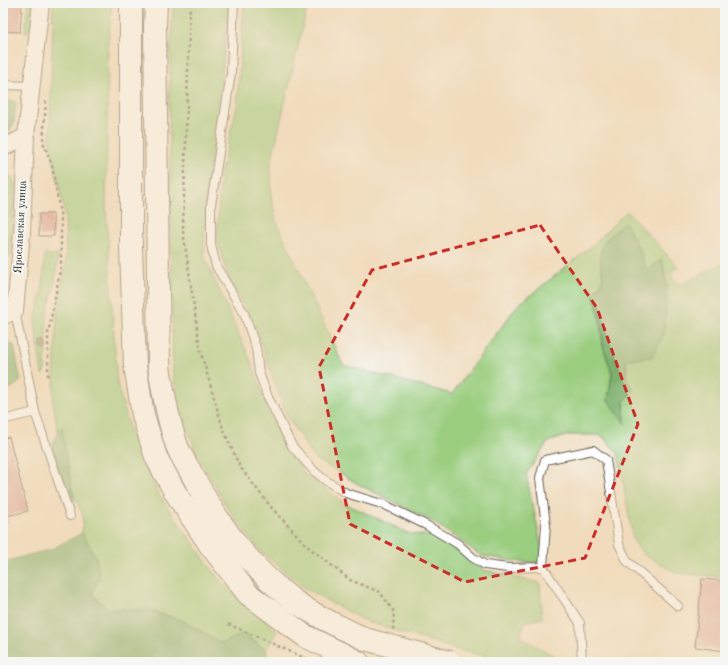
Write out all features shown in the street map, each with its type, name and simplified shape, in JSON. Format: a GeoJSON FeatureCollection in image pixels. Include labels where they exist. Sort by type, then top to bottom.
{"type":"FeatureCollection","features":[{"type":"Feature","properties":{"kind":"main road"},"geometry":{"type":"LineString","coordinates":[[131,3],[131,248],[135,365],[143,415],[156,457],[174,492],[210,545],[248,594],[305,636],[354,661]]}},
{"type":"Feature","properties":{"kind":"main road"},"geometry":{"type":"LineString","coordinates":[[156,3],[154,26],[160,366],[164,398],[178,447],[204,496],[229,537],[265,577],[293,600],[327,621],[365,639],[450,662]]}},
{"type":"Feature","properties":{"kind":"street","name":"Ярославская улица"},"geometry":{"type":"LineString","coordinates":[[9,314],[22,233],[26,136],[41,3]]}},
{"type":"Feature","properties":{"kind":"street"},"geometry":{"type":"LineString","coordinates":[[3,148],[26,136]]}},
{"type":"Feature","properties":{"kind":"lane"},"geometry":{"type":"LineString","coordinates":[[234,3],[231,72],[211,205],[211,245],[216,266],[244,313],[256,348],[259,373],[292,446],[314,471],[346,493],[385,505],[426,525],[458,544],[472,557],[485,565],[508,568],[543,566]]}},
{"type":"Feature","properties":{"kind":"lane"},"geometry":{"type":"LineString","coordinates":[[3,85],[32,86]]}},
{"type":"Feature","properties":{"kind":"lane","name":"Ярославская улица"},"geometry":{"type":"LineString","coordinates":[[9,314],[35,412],[70,516]]}},
{"type":"Feature","properties":{"kind":"lane"},"geometry":{"type":"LineString","coordinates":[[3,420],[35,412]]}},
{"type":"Feature","properties":{"kind":"lane"},"geometry":{"type":"LineString","coordinates":[[582,662],[580,623],[543,566],[546,525],[540,478],[545,460],[593,450],[606,460],[619,544],[627,561],[678,606]]}},
{"type":"Feature","properties":{"kind":"path"},"geometry":{"type":"LineString","coordinates":[[190,3],[183,230],[200,350],[223,429],[240,467],[271,507],[307,546],[350,580],[380,592],[394,612],[393,633]]}},
{"type":"Feature","properties":{"kind":"path"},"geometry":{"type":"LineString","coordinates":[[46,98],[42,142],[52,165],[61,218],[61,266],[48,334],[48,377]]}},
{"type":"Feature","properties":{"kind":"path"},"geometry":{"type":"LineString","coordinates":[[228,624],[314,662]]}},
{"type":"Feature","properties":{"kind":"highlighted area"},"geometry":{"type":"Polygon","coordinates":[[[540,225],[597,308],[638,424],[585,558],[465,582],[350,524],[319,367],[372,270],[540,225]]]}},
{"type":"Feature","properties":{"kind":"shaded area"},"geometry":{"type":"Polygon","coordinates":[[[3,78],[13,79],[9,123],[3,126],[3,78]]]}},
{"type":"Feature","properties":{"kind":"green space"},"geometry":{"type":"Polygon","coordinates":[[[28,3],[37,3],[35,26],[25,33],[28,3]]]}},
{"type":"Feature","properties":{"kind":"green space"},"geometry":{"type":"Polygon","coordinates":[[[53,3],[112,3],[108,44],[106,209],[117,383],[131,434],[158,494],[220,581],[277,631],[266,650],[243,634],[222,644],[181,620],[148,610],[108,609],[92,594],[99,577],[96,558],[82,533],[83,515],[61,466],[59,440],[53,402],[57,314],[66,264],[65,213],[50,144],[53,3]]]}},
{"type":"Feature","properties":{"kind":"green space"},"geometry":{"type":"Polygon","coordinates":[[[173,3],[229,3],[217,120],[206,189],[204,256],[253,366],[273,424],[305,475],[346,504],[410,534],[432,536],[459,551],[483,570],[540,583],[542,618],[525,622],[520,637],[554,656],[557,662],[515,662],[462,651],[365,621],[306,589],[260,551],[228,509],[197,454],[182,413],[173,377],[169,95],[173,3]]]}},
{"type":"Feature","properties":{"kind":"green space"},"geometry":{"type":"Polygon","coordinates":[[[244,3],[308,3],[271,163],[271,195],[276,221],[343,365],[452,394],[517,306],[592,246],[627,211],[679,268],[671,270],[672,279],[681,285],[725,262],[725,577],[677,573],[643,554],[633,540],[618,453],[601,435],[569,435],[548,442],[526,474],[545,563],[522,562],[482,556],[432,521],[360,485],[314,458],[287,416],[252,319],[230,282],[217,240],[220,177],[237,106],[244,3]],[[625,223],[603,280],[594,293],[600,320],[603,346],[612,373],[608,400],[625,423],[624,401],[634,391],[626,378],[626,360],[667,286],[662,259],[647,272],[640,251],[625,223]]]}},
{"type":"Feature","properties":{"kind":"green space"},"geometry":{"type":"Polygon","coordinates":[[[6,99],[16,102],[14,123],[8,134],[3,134],[3,100],[6,99]]]}},
{"type":"Feature","properties":{"kind":"green space"},"geometry":{"type":"Polygon","coordinates":[[[3,174],[10,176],[15,183],[10,257],[8,258],[3,251],[3,174]]]}},
{"type":"Feature","properties":{"kind":"green space"},"geometry":{"type":"Polygon","coordinates":[[[625,222],[640,251],[647,271],[662,259],[667,286],[664,334],[652,357],[626,360],[626,378],[634,391],[624,401],[625,424],[608,400],[612,373],[603,346],[600,320],[594,293],[603,280],[601,259],[602,246],[605,241],[625,222]]]}},
{"type":"Feature","properties":{"kind":"green space"},"geometry":{"type":"Polygon","coordinates":[[[45,254],[58,256],[55,281],[47,314],[45,371],[42,375],[35,322],[42,292],[45,254]]]}},
{"type":"Feature","properties":{"kind":"green space"},"geometry":{"type":"Polygon","coordinates":[[[4,342],[14,345],[21,381],[10,389],[3,380],[4,342]]]}},
{"type":"Feature","properties":{"kind":"green space"},"geometry":{"type":"Polygon","coordinates":[[[62,427],[75,510],[61,483],[52,443],[62,427]]]}},
{"type":"Feature","properties":{"kind":"green space"},"geometry":{"type":"Polygon","coordinates":[[[82,533],[96,558],[99,577],[92,594],[108,609],[148,610],[181,620],[222,643],[243,634],[266,650],[271,662],[3,662],[3,562],[52,549],[82,533]]]}},
{"type":"Feature","properties":{"kind":"building"},"geometry":{"type":"Polygon","coordinates":[[[3,3],[22,3],[20,32],[3,31],[3,3]]]}},
{"type":"Feature","properties":{"kind":"building"},"geometry":{"type":"Polygon","coordinates":[[[39,214],[53,214],[54,236],[39,236],[39,214]]]}},
{"type":"Feature","properties":{"kind":"building"},"geometry":{"type":"Polygon","coordinates":[[[9,437],[28,511],[7,516],[8,523],[3,524],[3,438],[9,437]]]}},
{"type":"Feature","properties":{"kind":"building"},"geometry":{"type":"Polygon","coordinates":[[[702,579],[725,581],[725,651],[695,647],[702,579]]]}},
{"type":"Feature","properties":{"kind":"building"},"geometry":{"type":"Polygon","coordinates":[[[637,659],[637,662],[623,662],[623,661],[637,659]]]}}]}
